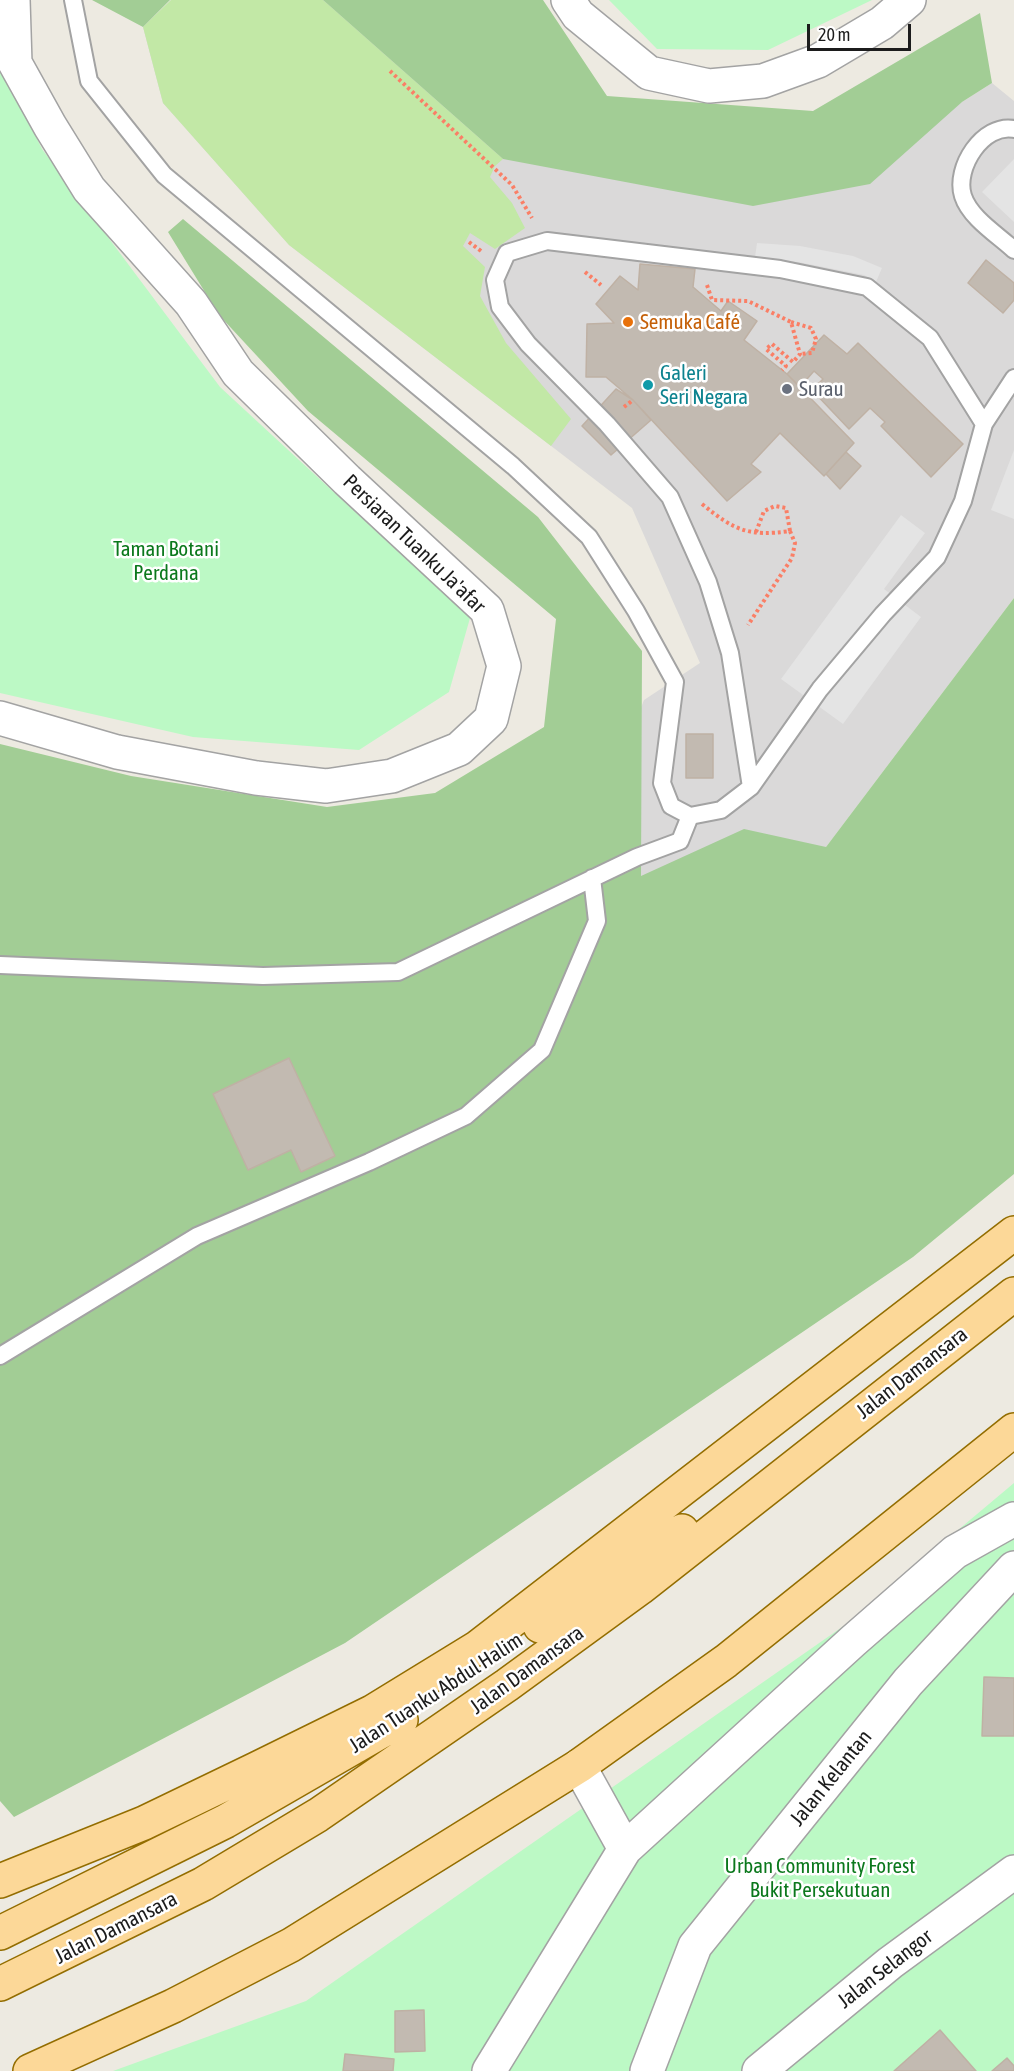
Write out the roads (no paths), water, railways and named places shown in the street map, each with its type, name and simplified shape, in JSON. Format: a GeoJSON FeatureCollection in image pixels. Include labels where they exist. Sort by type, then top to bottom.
{"type":"FeatureCollection","features":[{"type":"Feature","properties":{"kind":"main road"},"geometry":{"type":"LineString","coordinates":[[0,1881],[144,1823],[256,1769],[372,1712],[478,1647],[1014,1233]]}},
{"type":"Feature","properties":{"kind":"main road","name":"Jalan Damansara"},"geometry":{"type":"LineString","coordinates":[[0,1984],[203,1884],[318,1815],[507,1685],[631,1595],[1014,1294]]}},
{"type":"Feature","properties":{"kind":"main road"},"geometry":{"type":"LineString","coordinates":[[30,2071],[173,2006],[291,1945],[579,1766],[726,1661],[1014,1430]]}},
{"type":"Feature","properties":{"kind":"main road","name":"Jalan Tuanku Abdul Halim"},"geometry":{"type":"LineString","coordinates":[[0,1933],[226,1821],[420,1709],[621,1570],[824,1442]]}},
{"type":"Feature","properties":{"kind":"street","name":"Persiaran Tuanku Ja'afar"},"geometry":{"type":"LineString","coordinates":[[0,718],[117,752],[256,778],[326,786],[392,776],[459,749],[491,719],[504,666],[487,610],[347,480],[238,373],[191,303],[89,189],[15,63],[13,0]]}},
{"type":"Feature","properties":{"kind":"street"},"geometry":{"type":"LineString","coordinates":[[568,0],[578,15],[649,73],[710,86],[763,81],[818,60],[882,23],[909,0]]}},
{"type":"Feature","properties":{"kind":"street"},"geometry":{"type":"LineString","coordinates":[[489,2071],[625,1850],[854,1641],[956,1552],[1014,1519]]}},
{"type":"Feature","properties":{"kind":"street","name":"Jalan Kelantan"},"geometry":{"type":"LineString","coordinates":[[647,2071],[695,1946],[908,1682],[1014,1568]]}},
{"type":"Feature","properties":{"kind":"street"},"geometry":{"type":"LineString","coordinates":[[579,1766],[625,1850]]}},
{"type":"Feature","properties":{"kind":"street","name":"Jalan Selangor"},"geometry":{"type":"LineString","coordinates":[[759,2071],[890,1963],[1014,1872]]}},
{"type":"Feature","properties":{"kind":"lane"},"geometry":{"type":"LineString","coordinates":[[73,0],[89,81],[164,175],[513,466],[589,537],[636,611],[675,682],[662,783],[671,806],[690,816],[721,810],[751,787],[820,689],[883,614],[937,558],[963,501],[984,424],[1014,378]]}},
{"type":"Feature","properties":{"kind":"lane"},"geometry":{"type":"LineString","coordinates":[[1014,129],[1006,127],[980,141],[969,154],[963,171],[962,195],[971,210],[1014,250]]}},
{"type":"Feature","properties":{"kind":"lane"},"geometry":{"type":"LineString","coordinates":[[751,787],[730,653],[708,582],[670,497],[607,424],[528,344],[500,308],[495,280],[507,252],[547,241],[780,269],[867,288],[930,338],[984,424]]}},
{"type":"Feature","properties":{"kind":"lane"},"geometry":{"type":"LineString","coordinates":[[0,965],[263,976],[398,972],[592,878],[680,841],[690,816]]}},
{"type":"Feature","properties":{"kind":"lane"},"geometry":{"type":"LineString","coordinates":[[0,1356],[197,1236],[369,1162],[465,1116],[542,1050],[597,921],[592,878]]}},
{"type":"Feature","properties":{"kind":"place","name":"Semuka Café"},"geometry":{"type":"Point","coordinates":[628,322]}},
{"type":"Feature","properties":{"kind":"place","name":"Galeri Seri Negara"},"geometry":{"type":"Point","coordinates":[648,385]}},
{"type":"Feature","properties":{"kind":"place","name":"Surau"},"geometry":{"type":"Point","coordinates":[787,389]}},
{"type":"Feature","properties":{"kind":"park label","name":"Taman Botani Perdana"},"geometry":{"type":"Point","coordinates":[166,561]}},
{"type":"Feature","properties":{"kind":"park label","name":"Urban Community Forest Bukit Persekutuan"},"geometry":{"type":"Point","coordinates":[820,1878]}}]}
